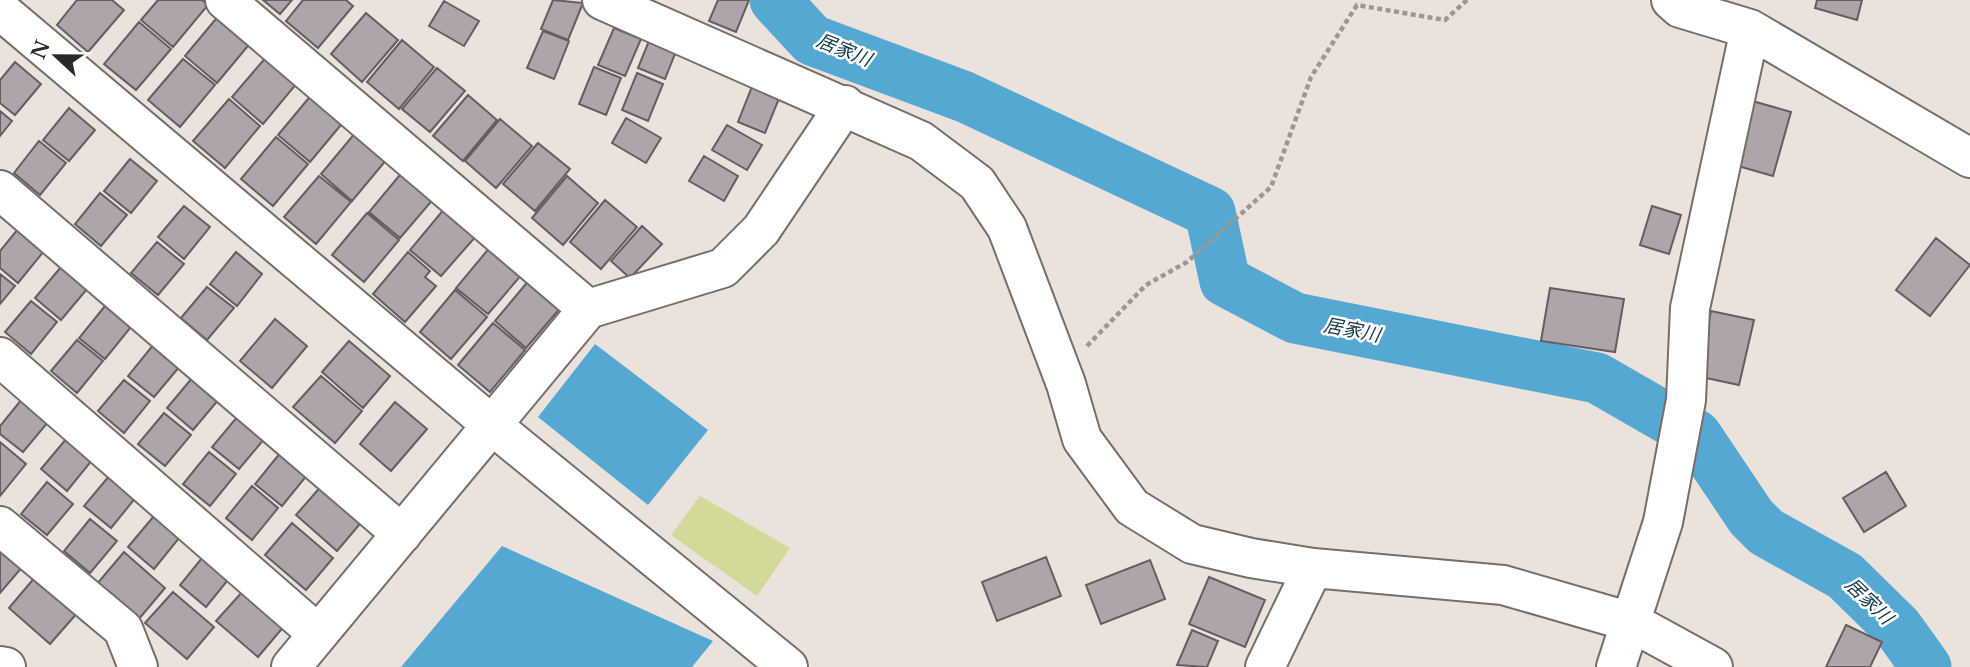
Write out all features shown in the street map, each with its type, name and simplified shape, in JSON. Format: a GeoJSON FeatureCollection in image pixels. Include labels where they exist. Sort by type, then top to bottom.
{"type":"FeatureCollection","features":[{"type":"Feature","properties":{"kind":"street"},"geometry":{"type":"LineString","coordinates":[[225,0],[588,309]]}},
{"type":"Feature","properties":{"kind":"street"},"geometry":{"type":"LineString","coordinates":[[603,0],[845,105],[921,141],[977,183],[1007,228],[1066,384],[1082,439],[1132,507],[1192,544],[1251,558],[1312,568],[1503,585],[1631,622],[1713,667]]}},
{"type":"Feature","properties":{"kind":"street"},"geometry":{"type":"LineString","coordinates":[[1671,0],[1680,8],[1751,29],[1970,158]]}},
{"type":"Feature","properties":{"kind":"street"},"geometry":{"type":"LineString","coordinates":[[9,15],[493,426],[788,667]]}},
{"type":"Feature","properties":{"kind":"street"},"geometry":{"type":"LineString","coordinates":[[1616,667],[1663,522],[1686,400],[1690,308],[1751,29]]}},
{"type":"Feature","properties":{"kind":"street"},"geometry":{"type":"LineString","coordinates":[[291,667],[588,309],[723,268],[761,230],[845,105]]}},
{"type":"Feature","properties":{"kind":"street"},"geometry":{"type":"LineString","coordinates":[[0,190],[402,534]]}},
{"type":"Feature","properties":{"kind":"street"},"geometry":{"type":"LineString","coordinates":[[0,357],[318,634]]}},
{"type":"Feature","properties":{"kind":"street"},"geometry":{"type":"LineString","coordinates":[[0,526],[123,629],[138,667]]}},
{"type":"Feature","properties":{"kind":"street"},"geometry":{"type":"LineString","coordinates":[[1265,667],[1312,568]]}},
{"type":"Feature","properties":{"kind":"street"},"geometry":{"type":"LineString","coordinates":[[0,666],[6,667]]}},
{"type":"Feature","properties":{"kind":"path"},"geometry":{"type":"LineString","coordinates":[[1066,384],[1087,345],[1146,285],[1187,262],[1271,187],[1311,77],[1357,5],[1446,20],[1466,0]]}},
{"type":"Feature","properties":{"kind":"green space"},"geometry":{"type":"Polygon","coordinates":[[[700,496],[790,548],[757,596],[671,535],[700,496]]]}},
{"type":"Feature","properties":{"kind":"water"},"geometry":{"type":"Polygon","coordinates":[[[595,344],[708,430],[648,505],[538,417],[595,344]]]}},
{"type":"Feature","properties":{"kind":"water"},"geometry":{"type":"Polygon","coordinates":[[[502,546],[713,641],[692,667],[401,667],[502,546]]]}},
{"type":"Feature","properties":{"kind":"building"},"geometry":{"type":"Polygon","coordinates":[[[77,0],[112,0],[124,10],[88,52],[57,25],[77,0]]]}},
{"type":"Feature","properties":{"kind":"building"},"geometry":{"type":"Polygon","coordinates":[[[158,0],[202,0],[208,5],[173,47],[141,20],[158,0]]]}},
{"type":"Feature","properties":{"kind":"building"},"geometry":{"type":"Polygon","coordinates":[[[263,0],[292,0],[280,14],[263,0]]]}},
{"type":"Feature","properties":{"kind":"building"},"geometry":{"type":"Polygon","coordinates":[[[303,0],[346,0],[353,6],[318,48],[286,21],[303,0]]]}},
{"type":"Feature","properties":{"kind":"building"},"geometry":{"type":"Polygon","coordinates":[[[553,0],[583,3],[568,40],[541,29],[553,0]]]}},
{"type":"Feature","properties":{"kind":"building"},"geometry":{"type":"Polygon","coordinates":[[[718,0],[749,0],[736,32],[709,21],[718,0]]]}},
{"type":"Feature","properties":{"kind":"building"},"geometry":{"type":"Polygon","coordinates":[[[1817,0],[1862,0],[1857,20],[1815,8],[1817,0]]]}},
{"type":"Feature","properties":{"kind":"building"},"geometry":{"type":"Polygon","coordinates":[[[444,1],[479,21],[464,46],[429,26],[444,1]]]}},
{"type":"Feature","properties":{"kind":"building"},"geometry":{"type":"Polygon","coordinates":[[[366,13],[398,40],[362,82],[331,54],[366,13]]]}},
{"type":"Feature","properties":{"kind":"building"},"geometry":{"type":"Polygon","coordinates":[[[220,14],[252,41],[217,83],[185,56],[220,14]]]}},
{"type":"Feature","properties":{"kind":"building"},"geometry":{"type":"Polygon","coordinates":[[[139,22],[171,49],[136,90],[104,64],[139,22]]]}},
{"type":"Feature","properties":{"kind":"building"},"geometry":{"type":"Polygon","coordinates":[[[614,28],[641,39],[625,76],[598,65],[614,28]]]}},
{"type":"Feature","properties":{"kind":"building"},"geometry":{"type":"Polygon","coordinates":[[[543,31],[569,41],[554,79],[527,68],[543,31]]]}},
{"type":"Feature","properties":{"kind":"building"},"geometry":{"type":"Polygon","coordinates":[[[653,31],[680,41],[665,79],[638,68],[653,31]]]}},
{"type":"Feature","properties":{"kind":"building"},"geometry":{"type":"Polygon","coordinates":[[[402,40],[434,67],[399,109],[367,82],[402,40]]]}},
{"type":"Feature","properties":{"kind":"building"},"geometry":{"type":"Polygon","coordinates":[[[267,56],[298,82],[263,124],[232,97],[267,56]]]}},
{"type":"Feature","properties":{"kind":"building"},"geometry":{"type":"Polygon","coordinates":[[[183,59],[215,85],[180,127],[148,100],[183,59]]]}},
{"type":"Feature","properties":{"kind":"building"},"geometry":{"type":"Polygon","coordinates":[[[15,62],[41,84],[15,115],[0,103],[0,80],[15,62]]]}},
{"type":"Feature","properties":{"kind":"building"},"geometry":{"type":"Polygon","coordinates":[[[594,67],[621,78],[606,115],[579,104],[594,67]]]}},
{"type":"Feature","properties":{"kind":"building"},"geometry":{"type":"Polygon","coordinates":[[[437,68],[465,91],[430,132],[402,109],[437,68]]]}},
{"type":"Feature","properties":{"kind":"building"},"geometry":{"type":"Polygon","coordinates":[[[637,73],[663,84],[648,121],[622,110],[637,73]]]}},
{"type":"Feature","properties":{"kind":"building"},"geometry":{"type":"Polygon","coordinates":[[[753,84],[780,96],[765,133],[738,122],[753,84]]]}},
{"type":"Feature","properties":{"kind":"building"},"geometry":{"type":"Polygon","coordinates":[[[313,93],[345,120],[310,162],[278,135],[313,93]]]}},
{"type":"Feature","properties":{"kind":"building"},"geometry":{"type":"Polygon","coordinates":[[[468,95],[497,120],[463,161],[433,136],[468,95]]]}},
{"type":"Feature","properties":{"kind":"building"},"geometry":{"type":"Polygon","coordinates":[[[229,99],[260,126],[225,168],[193,141],[229,99]]]}},
{"type":"Feature","properties":{"kind":"building"},"geometry":{"type":"Polygon","coordinates":[[[1749,100],[1791,112],[1773,176],[1731,164],[1749,100]]]}},
{"type":"Feature","properties":{"kind":"building"},"geometry":{"type":"Polygon","coordinates":[[[69,108],[95,130],[69,161],[43,140],[69,108]]]}},
{"type":"Feature","properties":{"kind":"building"},"geometry":{"type":"Polygon","coordinates":[[[0,111],[12,121],[0,136],[0,111]]]}},
{"type":"Feature","properties":{"kind":"building"},"geometry":{"type":"Polygon","coordinates":[[[626,118],[661,138],[646,163],[612,143],[626,118]]]}},
{"type":"Feature","properties":{"kind":"building"},"geometry":{"type":"Polygon","coordinates":[[[500,119],[532,146],[496,188],[465,161],[500,119]]]}},
{"type":"Feature","properties":{"kind":"building"},"geometry":{"type":"Polygon","coordinates":[[[727,125],[762,145],[747,170],[712,150],[727,125]]]}},
{"type":"Feature","properties":{"kind":"building"},"geometry":{"type":"Polygon","coordinates":[[[356,132],[387,159],[352,201],[321,174],[356,132]]]}},
{"type":"Feature","properties":{"kind":"building"},"geometry":{"type":"Polygon","coordinates":[[[276,137],[308,164],[273,206],[241,179],[276,137]]]}},
{"type":"Feature","properties":{"kind":"building"},"geometry":{"type":"Polygon","coordinates":[[[39,141],[66,163],[40,195],[14,173],[39,141]]]}},
{"type":"Feature","properties":{"kind":"building"},"geometry":{"type":"Polygon","coordinates":[[[538,143],[570,169],[535,211],[503,184],[538,143]]]}},
{"type":"Feature","properties":{"kind":"building"},"geometry":{"type":"Polygon","coordinates":[[[704,156],[738,176],[724,201],[689,181],[704,156]]]}},
{"type":"Feature","properties":{"kind":"building"},"geometry":{"type":"Polygon","coordinates":[[[130,159],[157,181],[131,213],[104,191],[130,159]]]}},
{"type":"Feature","properties":{"kind":"building"},"geometry":{"type":"Polygon","coordinates":[[[404,170],[436,196],[400,238],[369,212],[404,170]]]}},
{"type":"Feature","properties":{"kind":"building"},"geometry":{"type":"Polygon","coordinates":[[[319,176],[351,202],[316,244],[284,217],[319,176]]]}},
{"type":"Feature","properties":{"kind":"building"},"geometry":{"type":"Polygon","coordinates":[[[567,176],[598,203],[563,245],[532,218],[567,176]]]}},
{"type":"Feature","properties":{"kind":"building"},"geometry":{"type":"Polygon","coordinates":[[[100,193],[127,215],[101,246],[75,224],[100,193]]]}},
{"type":"Feature","properties":{"kind":"building"},"geometry":{"type":"Polygon","coordinates":[[[605,200],[637,227],[601,269],[570,242],[605,200]]]}},
{"type":"Feature","properties":{"kind":"building"},"geometry":{"type":"Polygon","coordinates":[[[184,206],[210,227],[184,259],[158,237],[184,206]]]}},
{"type":"Feature","properties":{"kind":"building"},"geometry":{"type":"Polygon","coordinates":[[[1652,206],[1681,215],[1669,254],[1640,245],[1652,206]]]}},
{"type":"Feature","properties":{"kind":"building"},"geometry":{"type":"Polygon","coordinates":[[[445,208],[477,235],[441,276],[410,250],[445,208]]]}},
{"type":"Feature","properties":{"kind":"building"},"geometry":{"type":"Polygon","coordinates":[[[367,213],[399,240],[364,282],[332,255],[367,213]]]}},
{"type":"Feature","properties":{"kind":"building"},"geometry":{"type":"Polygon","coordinates":[[[642,226],[662,244],[630,278],[611,261],[642,226]]]}},
{"type":"Feature","properties":{"kind":"building"},"geometry":{"type":"Polygon","coordinates":[[[18,229],[44,251],[18,283],[0,268],[0,251],[18,229]]]}},
{"type":"Feature","properties":{"kind":"building"},"geometry":{"type":"Polygon","coordinates":[[[1936,238],[1970,265],[1930,316],[1896,290],[1936,238]]]}},
{"type":"Feature","properties":{"kind":"building"},"geometry":{"type":"Polygon","coordinates":[[[157,242],[184,264],[158,295],[131,273],[157,242]]]}},
{"type":"Feature","properties":{"kind":"building"},"geometry":{"type":"Polygon","coordinates":[[[491,246],[523,273],[488,314],[456,288],[491,246]]]}},
{"type":"Feature","properties":{"kind":"building"},"geometry":{"type":"Polygon","coordinates":[[[236,252],[262,274],[237,306],[210,284],[236,252]]]}},
{"type":"Feature","properties":{"kind":"building"},"geometry":{"type":"Polygon","coordinates":[[[408,252],[430,271],[425,277],[436,286],[405,322],[373,294],[408,252]]]}},
{"type":"Feature","properties":{"kind":"building"},"geometry":{"type":"Polygon","coordinates":[[[61,267],[87,289],[61,320],[35,298],[61,267]]]}},
{"type":"Feature","properties":{"kind":"building"},"geometry":{"type":"Polygon","coordinates":[[[0,274],[15,286],[0,304],[0,274]]]}},
{"type":"Feature","properties":{"kind":"building"},"geometry":{"type":"Polygon","coordinates":[[[530,279],[562,306],[526,348],[495,321],[530,279]]]}},
{"type":"Feature","properties":{"kind":"building"},"geometry":{"type":"Polygon","coordinates":[[[207,287],[234,308],[207,340],[181,318],[207,287]]]}},
{"type":"Feature","properties":{"kind":"building"},"geometry":{"type":"Polygon","coordinates":[[[1550,288],[1624,299],[1615,352],[1541,341],[1550,288]]]}},
{"type":"Feature","properties":{"kind":"building"},"geometry":{"type":"Polygon","coordinates":[[[455,290],[487,317],[451,359],[420,332],[455,290]]]}},
{"type":"Feature","properties":{"kind":"building"},"geometry":{"type":"Polygon","coordinates":[[[31,301],[57,322],[31,354],[5,332],[31,301]]]}},
{"type":"Feature","properties":{"kind":"building"},"geometry":{"type":"Polygon","coordinates":[[[105,306],[131,327],[105,359],[79,338],[105,306]]]}},
{"type":"Feature","properties":{"kind":"building"},"geometry":{"type":"Polygon","coordinates":[[[1711,311],[1754,320],[1739,385],[1697,376],[1711,311]]]}},
{"type":"Feature","properties":{"kind":"building"},"geometry":{"type":"Polygon","coordinates":[[[275,319],[307,346],[272,388],[240,361],[275,319]]]}},
{"type":"Feature","properties":{"kind":"building"},"geometry":{"type":"Polygon","coordinates":[[[493,323],[525,350],[490,392],[458,365],[493,323]]]}},
{"type":"Feature","properties":{"kind":"building"},"geometry":{"type":"Polygon","coordinates":[[[77,340],[103,361],[77,393],[51,371],[77,340]]]}},
{"type":"Feature","properties":{"kind":"building"},"geometry":{"type":"Polygon","coordinates":[[[349,341],[390,376],[363,408],[322,372],[349,341]]]}},
{"type":"Feature","properties":{"kind":"building"},"geometry":{"type":"Polygon","coordinates":[[[154,344],[180,366],[154,397],[128,376],[154,344]]]}},
{"type":"Feature","properties":{"kind":"building"},"geometry":{"type":"Polygon","coordinates":[[[321,376],[362,411],[335,443],[293,407],[321,376]]]}},
{"type":"Feature","properties":{"kind":"building"},"geometry":{"type":"Polygon","coordinates":[[[193,377],[219,399],[193,430],[167,408],[193,377]]]}},
{"type":"Feature","properties":{"kind":"building"},"geometry":{"type":"Polygon","coordinates":[[[124,380],[150,401],[124,433],[98,411],[124,380]]]}},
{"type":"Feature","properties":{"kind":"building"},"geometry":{"type":"Polygon","coordinates":[[[22,399],[49,421],[23,452],[0,434],[0,426],[22,399]]]}},
{"type":"Feature","properties":{"kind":"building"},"geometry":{"type":"Polygon","coordinates":[[[395,402],[427,429],[391,471],[360,444],[395,402]]]}},
{"type":"Feature","properties":{"kind":"building"},"geometry":{"type":"Polygon","coordinates":[[[164,413],[191,435],[165,466],[138,444],[164,413]]]}},
{"type":"Feature","properties":{"kind":"building"},"geometry":{"type":"Polygon","coordinates":[[[238,416],[265,438],[239,469],[212,447],[238,416]]]}},
{"type":"Feature","properties":{"kind":"building"},"geometry":{"type":"Polygon","coordinates":[[[67,438],[93,459],[67,491],[41,469],[67,438]]]}},
{"type":"Feature","properties":{"kind":"building"},"geometry":{"type":"Polygon","coordinates":[[[0,442],[26,464],[0,496],[0,442]]]}},
{"type":"Feature","properties":{"kind":"building"},"geometry":{"type":"Polygon","coordinates":[[[209,452],[236,474],[210,506],[183,484],[209,452]]]}},
{"type":"Feature","properties":{"kind":"building"},"geometry":{"type":"Polygon","coordinates":[[[281,452],[308,474],[282,506],[255,484],[281,452]]]}},
{"type":"Feature","properties":{"kind":"building"},"geometry":{"type":"Polygon","coordinates":[[[1886,472],[1906,506],[1864,532],[1843,498],[1886,472]]]}},
{"type":"Feature","properties":{"kind":"building"},"geometry":{"type":"Polygon","coordinates":[[[110,475],[137,496],[111,528],[84,506],[110,475]]]}},
{"type":"Feature","properties":{"kind":"building"},"geometry":{"type":"Polygon","coordinates":[[[47,482],[73,504],[47,535],[21,514],[47,482]]]}},
{"type":"Feature","properties":{"kind":"building"},"geometry":{"type":"Polygon","coordinates":[[[323,484],[364,519],[337,551],[296,515],[323,484]]]}},
{"type":"Feature","properties":{"kind":"building"},"geometry":{"type":"Polygon","coordinates":[[[252,486],[278,508],[252,540],[226,518],[252,486]]]}},
{"type":"Feature","properties":{"kind":"building"},"geometry":{"type":"Polygon","coordinates":[[[154,516],[180,537],[154,569],[128,547],[154,516]]]}},
{"type":"Feature","properties":{"kind":"building"},"geometry":{"type":"Polygon","coordinates":[[[90,519],[117,541],[90,573],[64,551],[90,519]]]}},
{"type":"Feature","properties":{"kind":"building"},"geometry":{"type":"Polygon","coordinates":[[[292,523],[333,558],[306,590],[265,555],[292,523]]]}},
{"type":"Feature","properties":{"kind":"building"},"geometry":{"type":"Polygon","coordinates":[[[0,547],[23,566],[0,593],[0,547]]]}},
{"type":"Feature","properties":{"kind":"building"},"geometry":{"type":"Polygon","coordinates":[[[124,552],[165,588],[138,620],[97,584],[124,552]]]}},
{"type":"Feature","properties":{"kind":"building"},"geometry":{"type":"Polygon","coordinates":[[[206,553],[232,575],[206,607],[180,585],[206,553]]]}},
{"type":"Feature","properties":{"kind":"building"},"geometry":{"type":"Polygon","coordinates":[[[1046,557],[1061,596],[997,621],[982,582],[1046,557]]]}},
{"type":"Feature","properties":{"kind":"building"},"geometry":{"type":"Polygon","coordinates":[[[1150,560],[1165,599],[1101,624],[1086,585],[1150,560]]]}},
{"type":"Feature","properties":{"kind":"building"},"geometry":{"type":"Polygon","coordinates":[[[36,576],[78,612],[50,644],[9,608],[36,576]]]}},
{"type":"Feature","properties":{"kind":"building"},"geometry":{"type":"Polygon","coordinates":[[[1209,577],[1265,600],[1245,647],[1189,624],[1209,577]]]}},
{"type":"Feature","properties":{"kind":"building"},"geometry":{"type":"Polygon","coordinates":[[[244,590],[285,625],[258,657],[216,621],[244,590]]]}},
{"type":"Feature","properties":{"kind":"building"},"geometry":{"type":"Polygon","coordinates":[[[173,592],[214,627],[187,659],[145,623],[173,592]]]}},
{"type":"Feature","properties":{"kind":"building"},"geometry":{"type":"Polygon","coordinates":[[[1846,625],[1882,642],[1870,667],[1826,667],[1846,625]]]}},
{"type":"Feature","properties":{"kind":"building"},"geometry":{"type":"Polygon","coordinates":[[[1192,630],[1218,641],[1207,667],[1177,665],[1192,630]]]}},
{"type":"Feature","properties":{"kind":"waterway","name":"居家川"},"geometry":{"type":"LineString","coordinates":[[775,0],[812,40],[965,97],[1210,212],[1225,281],[1295,318],[1597,378],[1696,435],[1751,517],[1766,532],[1845,576],[1898,628],[1926,667]]}}]}
